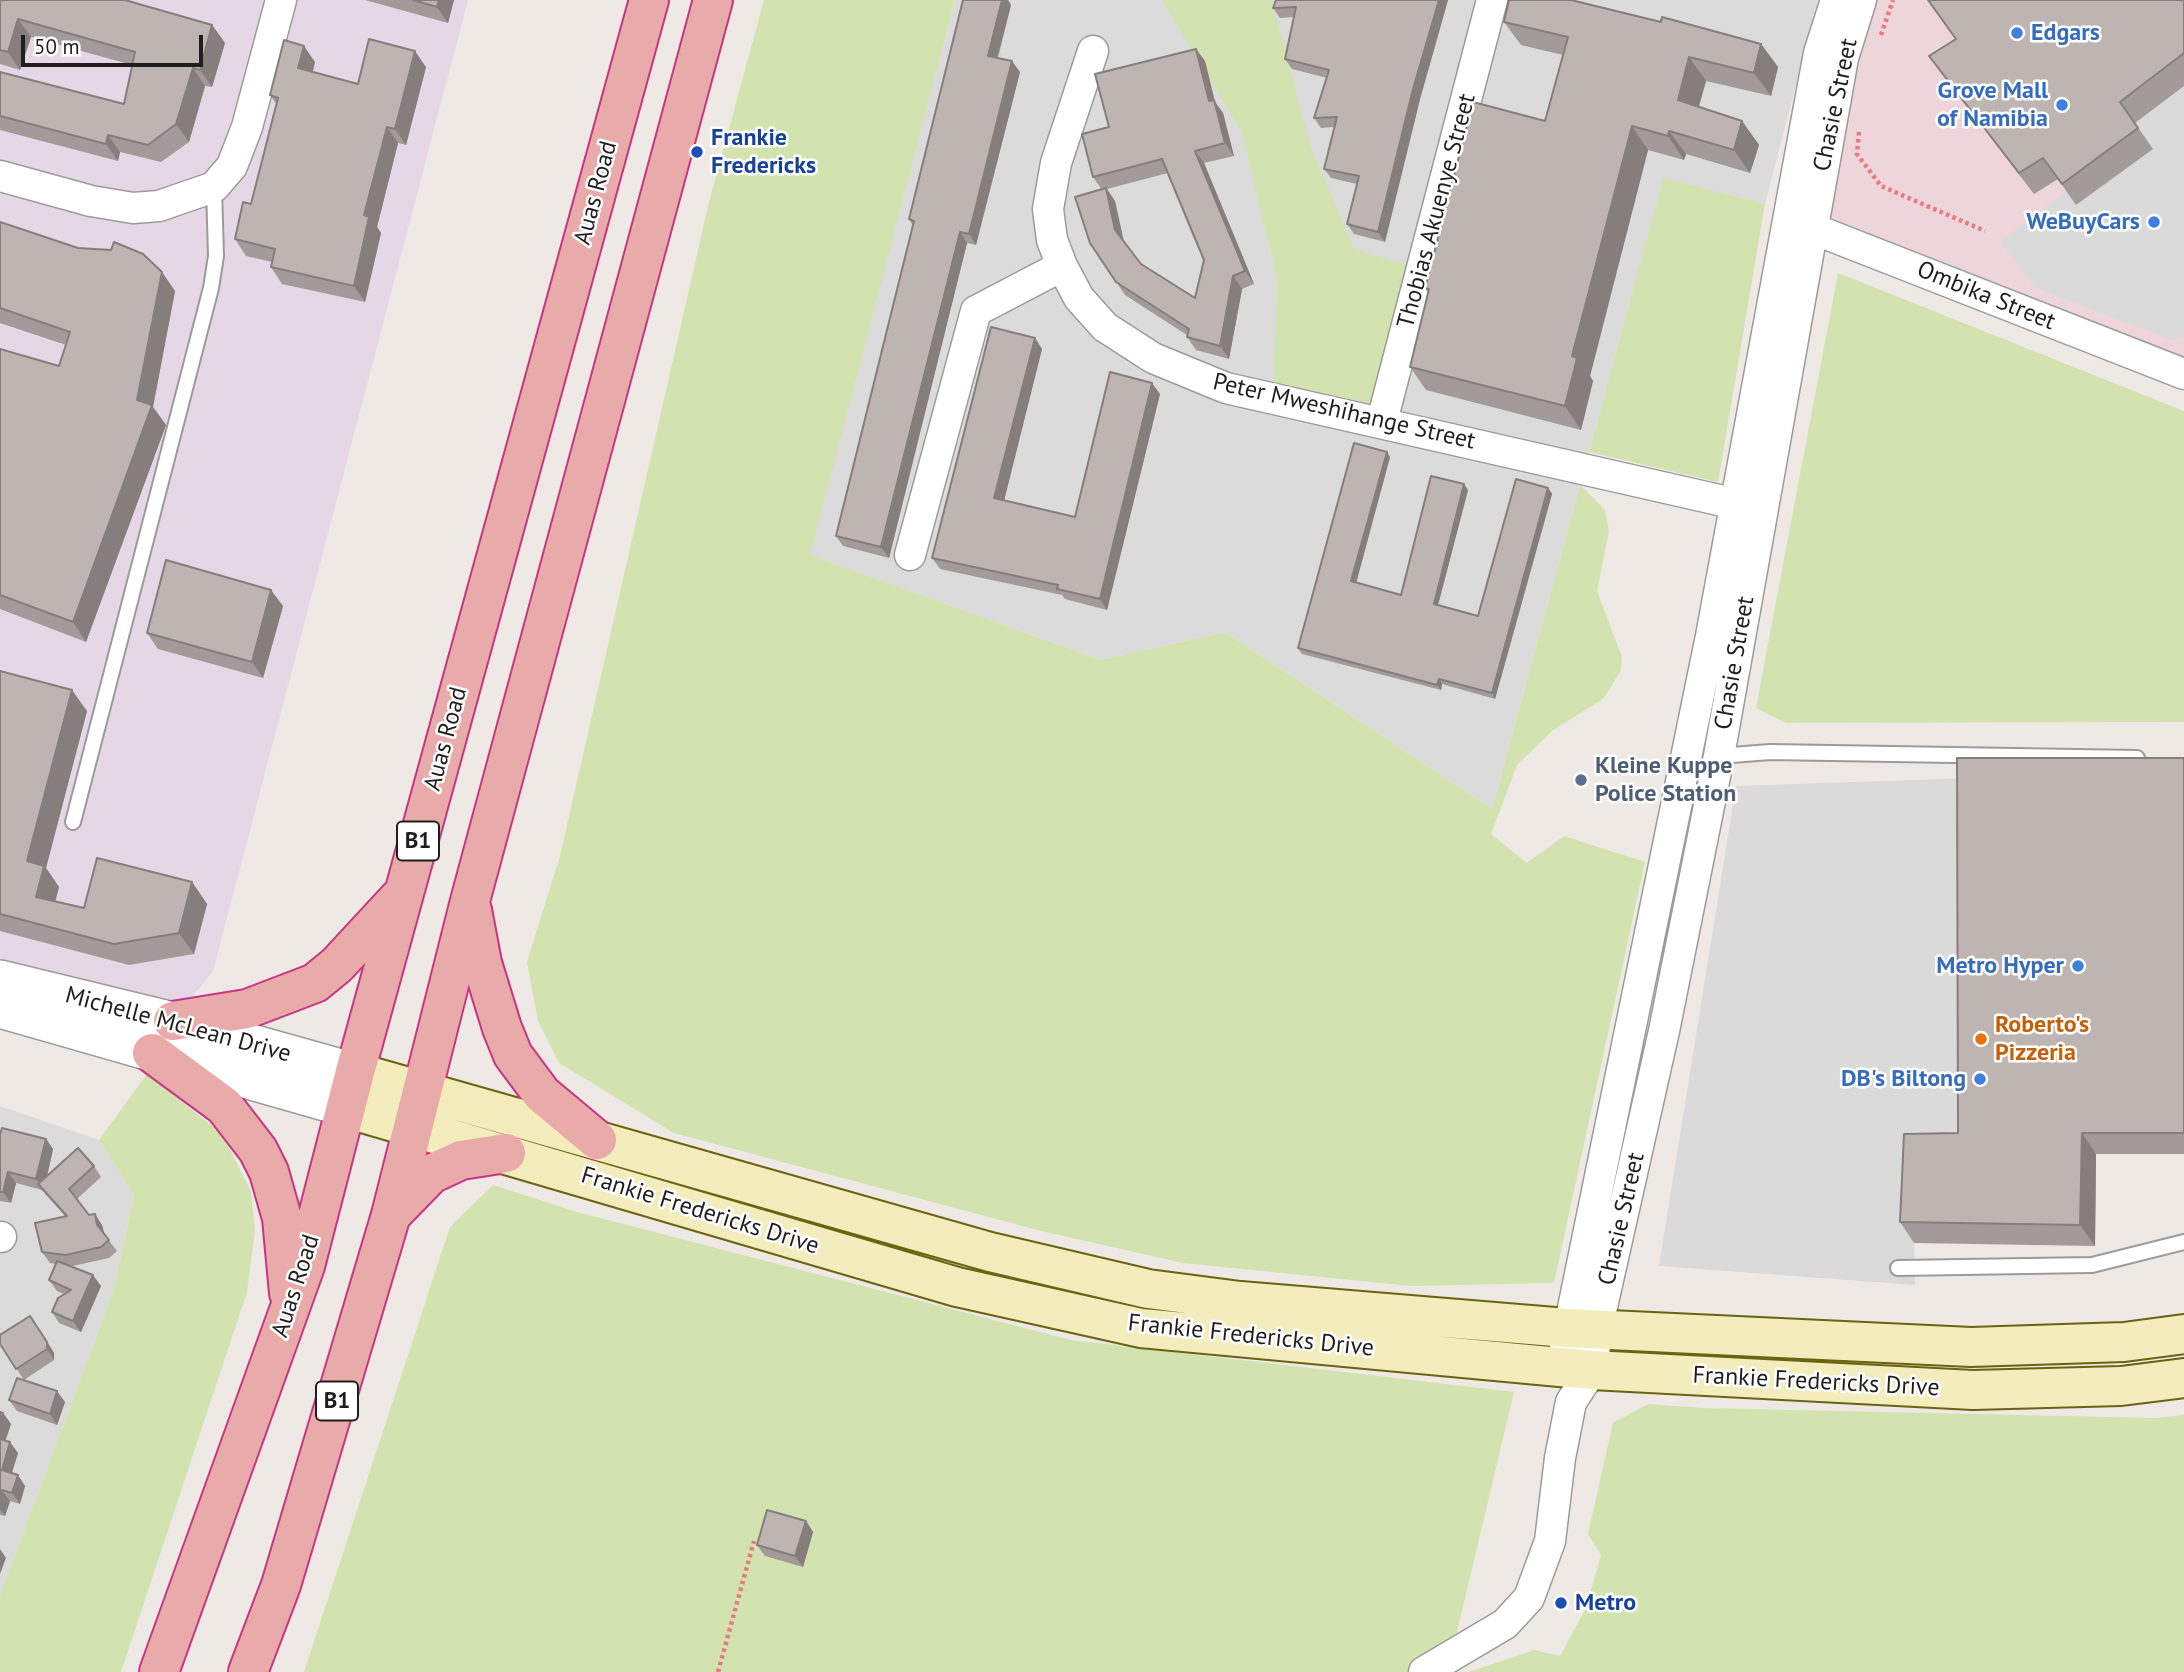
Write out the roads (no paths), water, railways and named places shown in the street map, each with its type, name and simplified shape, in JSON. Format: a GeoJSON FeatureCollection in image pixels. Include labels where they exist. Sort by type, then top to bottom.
{"type":"FeatureCollection","features":[{"type":"Feature","properties":{"kind":"highway","name":"Auas Road"},"geometry":{"type":"LineString","coordinates":[[159,1672],[305,1266],[350,1090],[649,0]]}},
{"type":"Feature","properties":{"kind":"highway","name":"B1"},"geometry":{"type":"LineString","coordinates":[[248,1672],[281,1585],[391,1215],[470,901],[713,0]]}},
{"type":"Feature","properties":{"kind":"highway"},"geometry":{"type":"LineString","coordinates":[[173,1021],[247,1009],[315,984],[337,965],[404,893]]}},
{"type":"Feature","properties":{"kind":"highway"},"geometry":{"type":"LineString","coordinates":[[470,901],[482,963],[513,1055],[542,1094],[597,1140]]}},
{"type":"Feature","properties":{"kind":"highway"},"geometry":{"type":"LineString","coordinates":[[152,1053],[224,1106],[258,1150],[269,1172],[282,1218],[290,1305]]}},
{"type":"Feature","properties":{"kind":"highway"},"geometry":{"type":"LineString","coordinates":[[391,1215],[431,1174],[461,1160],[506,1153]]}},
{"type":"Feature","properties":{"kind":"main road","name":"Frankie Fredericks Drive"},"geometry":{"type":"LineString","coordinates":[[350,1090],[416,1108],[597,1140],[990,1252],[1149,1289],[1240,1301],[1582,1329],[1971,1347],[2124,1342],[2184,1334]]}},
{"type":"Feature","properties":{"kind":"main road","name":"Frankie Fredericks Drive"},"geometry":{"type":"LineString","coordinates":[[416,1108],[506,1153],[957,1287],[1141,1328],[1575,1380],[1973,1390],[2121,1386],[2184,1378]]}},
{"type":"Feature","properties":{"kind":"street"},"geometry":{"type":"LineString","coordinates":[[0,176],[91,201],[133,208],[159,206],[214,187],[233,166],[247,127],[281,0]]}},
{"type":"Feature","properties":{"kind":"street","name":"Thobias Akuenye Street"},"geometry":{"type":"LineString","coordinates":[[1382,421],[1492,0]]}},
{"type":"Feature","properties":{"kind":"street","name":"Chasie Street"},"geometry":{"type":"LineString","coordinates":[[1582,1329],[1664,1031],[1719,756],[1748,507],[1800,223],[1819,53],[1836,0]]}},
{"type":"Feature","properties":{"kind":"street","name":"Chasie Street"},"geometry":{"type":"LineString","coordinates":[[1800,223],[1861,0]]}},
{"type":"Feature","properties":{"kind":"street","name":"Peter Mweshihange Street"},"geometry":{"type":"LineString","coordinates":[[1093,51],[1056,163],[1048,209],[1052,240],[1062,266],[1079,298],[1105,327],[1153,358],[1226,388],[1382,421],[1748,507]]}},
{"type":"Feature","properties":{"kind":"street","name":"Ombika Street"},"geometry":{"type":"LineString","coordinates":[[1800,223],[2184,374]]}},
{"type":"Feature","properties":{"kind":"street"},"geometry":{"type":"LineString","coordinates":[[910,555],[976,311],[1062,266]]}},
{"type":"Feature","properties":{"kind":"street","name":"Chasie Street"},"geometry":{"type":"LineString","coordinates":[[1424,1672],[1505,1624],[1529,1598],[1550,1541],[1560,1458],[1582,1329],[1711,636],[1748,507]]}},
{"type":"Feature","properties":{"kind":"street","name":"Michelle McLean Drive"},"geometry":{"type":"LineString","coordinates":[[0,979],[173,1021],[350,1090]]}},
{"type":"Feature","properties":{"kind":"street","name":"Michelle McLean Drive"},"geometry":{"type":"LineString","coordinates":[[0,1009],[152,1053],[350,1090]]}},
{"type":"Feature","properties":{"kind":"lane"},"geometry":{"type":"LineString","coordinates":[[74,822],[211,288],[216,256],[214,187]]}},
{"type":"Feature","properties":{"kind":"lane"},"geometry":{"type":"LineString","coordinates":[[1719,756],[1770,752],[2156,759]]}},
{"type":"Feature","properties":{"kind":"lane"},"geometry":{"type":"LineString","coordinates":[[1898,1268],[2092,1265],[2184,1242]]}},
{"type":"Feature","properties":{"kind":"place","name":"Edgars"},"geometry":{"type":"Point","coordinates":[2017,33]}},
{"type":"Feature","properties":{"kind":"place","name":"Grove Mall of Namibia"},"geometry":{"type":"Point","coordinates":[2062,105]}},
{"type":"Feature","properties":{"kind":"place","name":"Frankie Fredericks"},"geometry":{"type":"Point","coordinates":[697,152]}},
{"type":"Feature","properties":{"kind":"place","name":"WeBuyCars"},"geometry":{"type":"Point","coordinates":[2154,222]}},
{"type":"Feature","properties":{"kind":"place","name":"Kleine Kuppe Police Station"},"geometry":{"type":"Point","coordinates":[1581,780]}},
{"type":"Feature","properties":{"kind":"place","name":"Metro Hyper"},"geometry":{"type":"Point","coordinates":[2078,966]}},
{"type":"Feature","properties":{"kind":"place","name":"Roberto's Pizzeria"},"geometry":{"type":"Point","coordinates":[1981,1039]}},
{"type":"Feature","properties":{"kind":"place","name":"DB's Biltong"},"geometry":{"type":"Point","coordinates":[1980,1079]}},
{"type":"Feature","properties":{"kind":"place","name":"Metro"},"geometry":{"type":"Point","coordinates":[1561,1603]}}]}
